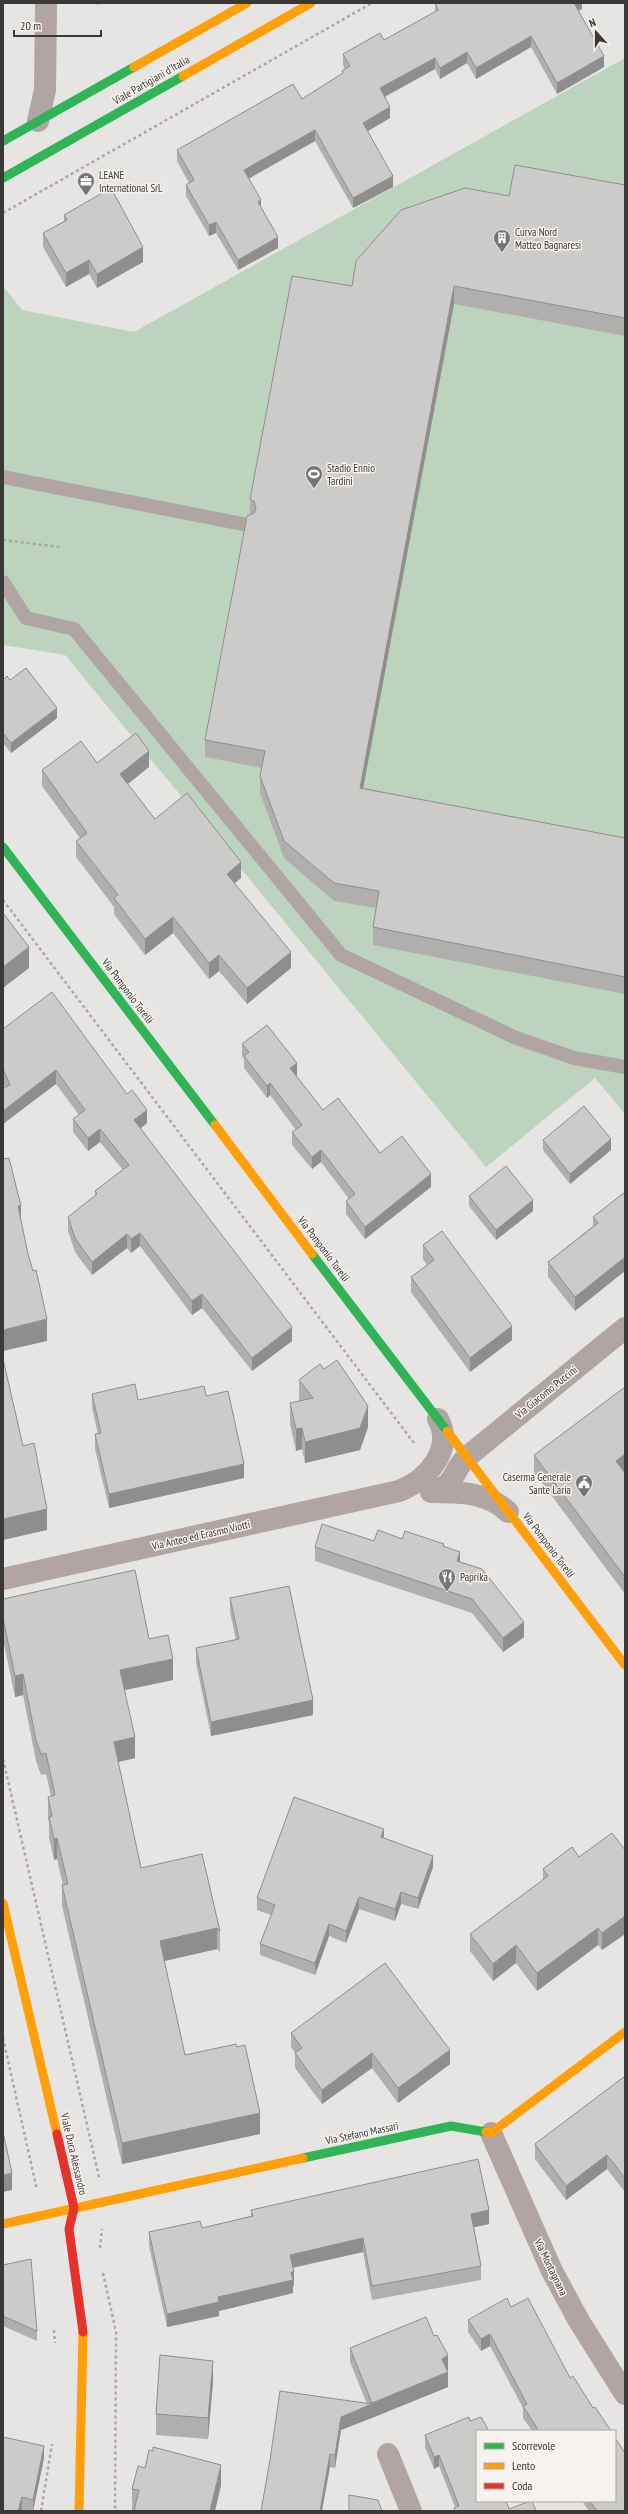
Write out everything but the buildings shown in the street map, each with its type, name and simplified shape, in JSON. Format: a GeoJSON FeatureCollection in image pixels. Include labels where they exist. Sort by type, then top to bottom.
{"type":"FeatureCollection","features":[{"type":"Feature","properties":{"kind":"main road","name":"Viale Partigiani d'Italia"},"geometry":{"type":"LineString","coordinates":[[3,141],[247,3]]}},
{"type":"Feature","properties":{"kind":"main road","name":"Viale Partigiani d'Italia"},"geometry":{"type":"LineString","coordinates":[[3,178],[311,3]]}},
{"type":"Feature","properties":{"kind":"main road","name":"Via Pomponio Torelli"},"geometry":{"type":"LineString","coordinates":[[3,847],[625,1666]]}},
{"type":"Feature","properties":{"kind":"main road","name":"Viale Duca Alessandro"},"geometry":{"type":"LineString","coordinates":[[3,1902],[74,2208],[68,2229],[83,2333],[79,2511]]}},
{"type":"Feature","properties":{"kind":"main road"},"geometry":{"type":"LineString","coordinates":[[491,2133],[625,2032]]}},
{"type":"Feature","properties":{"kind":"main road","name":"Via Stefano Massari"},"geometry":{"type":"LineString","coordinates":[[3,2224],[451,2126],[491,2133]]}},
{"type":"Feature","properties":{"kind":"street"},"geometry":{"type":"LineString","coordinates":[[38,121],[45,90],[46,3]]}},
{"type":"Feature","properties":{"kind":"street","name":"Via Giacomo Puccini"},"geometry":{"type":"LineString","coordinates":[[466,1457],[625,1328]]}},
{"type":"Feature","properties":{"kind":"street","name":"Via Anteo ed Erasmo Viotti"},"geometry":{"type":"LineString","coordinates":[[399,1491],[423,1477],[435,1464],[444,1440],[444,1430],[438,1420]]}},
{"type":"Feature","properties":{"kind":"street"},"geometry":{"type":"LineString","coordinates":[[431,1492],[452,1480],[459,1466],[466,1457]]}},
{"type":"Feature","properties":{"kind":"street","name":"Via Anteo ed Erasmo Viotti"},"geometry":{"type":"LineString","coordinates":[[3,1579],[399,1491],[455,1492],[483,1496],[497,1503],[513,1518]]}},
{"type":"Feature","properties":{"kind":"street","name":"Via Montagnana"},"geometry":{"type":"LineString","coordinates":[[491,2133],[557,2282],[625,2394]]}},
{"type":"Feature","properties":{"kind":"street"},"geometry":{"type":"LineString","coordinates":[[388,2454],[411,2511]]}},
{"type":"Feature","properties":{"kind":"lane"},"geometry":{"type":"LineString","coordinates":[[3,478],[248,525]]}},
{"type":"Feature","properties":{"kind":"lane"},"geometry":{"type":"LineString","coordinates":[[3,582],[26,618],[74,629],[341,955],[514,1037],[574,1058],[625,1067]]}},
{"type":"Feature","properties":{"kind":"path"},"geometry":{"type":"LineString","coordinates":[[3,213],[372,3]]}},
{"type":"Feature","properties":{"kind":"path"},"geometry":{"type":"LineString","coordinates":[[3,540],[60,547]]}},
{"type":"Feature","properties":{"kind":"path"},"geometry":{"type":"LineString","coordinates":[[3,900],[415,1442],[412,1448]]}},
{"type":"Feature","properties":{"kind":"path"},"geometry":{"type":"LineString","coordinates":[[3,2038],[43,2215]]}},
{"type":"Feature","properties":{"kind":"path"},"geometry":{"type":"LineString","coordinates":[[54,2325],[55,2348]]}},
{"type":"Feature","properties":{"kind":"path"},"geometry":{"type":"LineString","coordinates":[[41,2511],[53,2437]]}},
{"type":"Feature","properties":{"kind":"green space","name":"Stadio Ennio Tardini"},"geometry":{"type":"Polygon","coordinates":[[[625,58],[625,1114],[595,1078],[486,1167],[65,655],[3,645],[3,286],[22,310],[134,332],[625,58]]]}},
{"type":"Feature","properties":{"kind":"traffic: fast"},"geometry":{"type":"LineString","coordinates":[[3,141],[134,67]]}},
{"type":"Feature","properties":{"kind":"traffic: fast"},"geometry":{"type":"LineString","coordinates":[[3,178],[183,76]]}},
{"type":"Feature","properties":{"kind":"traffic: fast"},"geometry":{"type":"LineString","coordinates":[[3,847],[215,1125]]}},
{"type":"Feature","properties":{"kind":"traffic: fast"},"geometry":{"type":"LineString","coordinates":[[312,1254],[447,1431]]}},
{"type":"Feature","properties":{"kind":"traffic: fast"},"geometry":{"type":"LineString","coordinates":[[303,2158],[451,2126],[486,2132]]}},
{"type":"Feature","properties":{"kind":"traffic: slow"},"geometry":{"type":"LineString","coordinates":[[134,67],[247,3]]}},
{"type":"Feature","properties":{"kind":"traffic: slow"},"geometry":{"type":"LineString","coordinates":[[183,76],[311,3]]}},
{"type":"Feature","properties":{"kind":"traffic: slow"},"geometry":{"type":"LineString","coordinates":[[215,1125],[312,1254]]}},
{"type":"Feature","properties":{"kind":"traffic: slow"},"geometry":{"type":"LineString","coordinates":[[447,1431],[625,1665]]}},
{"type":"Feature","properties":{"kind":"traffic: slow"},"geometry":{"type":"LineString","coordinates":[[3,1903],[57,2134]]}},
{"type":"Feature","properties":{"kind":"traffic: slow"},"geometry":{"type":"LineString","coordinates":[[486,2132],[491,2133],[625,2032]]}},
{"type":"Feature","properties":{"kind":"traffic: slow"},"geometry":{"type":"LineString","coordinates":[[3,2224],[303,2158]]}},
{"type":"Feature","properties":{"kind":"traffic: slow"},"geometry":{"type":"LineString","coordinates":[[79,2511],[83,2332]]}},
{"type":"Feature","properties":{"kind":"traffic: jam"},"geometry":{"type":"LineString","coordinates":[[57,2134],[74,2208],[69,2229],[83,2332]]}},
{"type":"Feature","properties":{"kind":"place","name":"LEANE International SrL"},"geometry":{"type":"Point","coordinates":[86,196]}},
{"type":"Feature","properties":{"kind":"place","name":"Curva Nord Matteo Bagnaresi"},"geometry":{"type":"Point","coordinates":[502,253]}},
{"type":"Feature","properties":{"kind":"place","name":"Stadio Ennio Tardini"},"geometry":{"type":"Point","coordinates":[314,489]}},
{"type":"Feature","properties":{"kind":"place","name":"Caserma Generale Sante Laria"},"geometry":{"type":"Point","coordinates":[584,1498]}},
{"type":"Feature","properties":{"kind":"place","name":"Paprika"},"geometry":{"type":"Point","coordinates":[447,1592]}}]}
